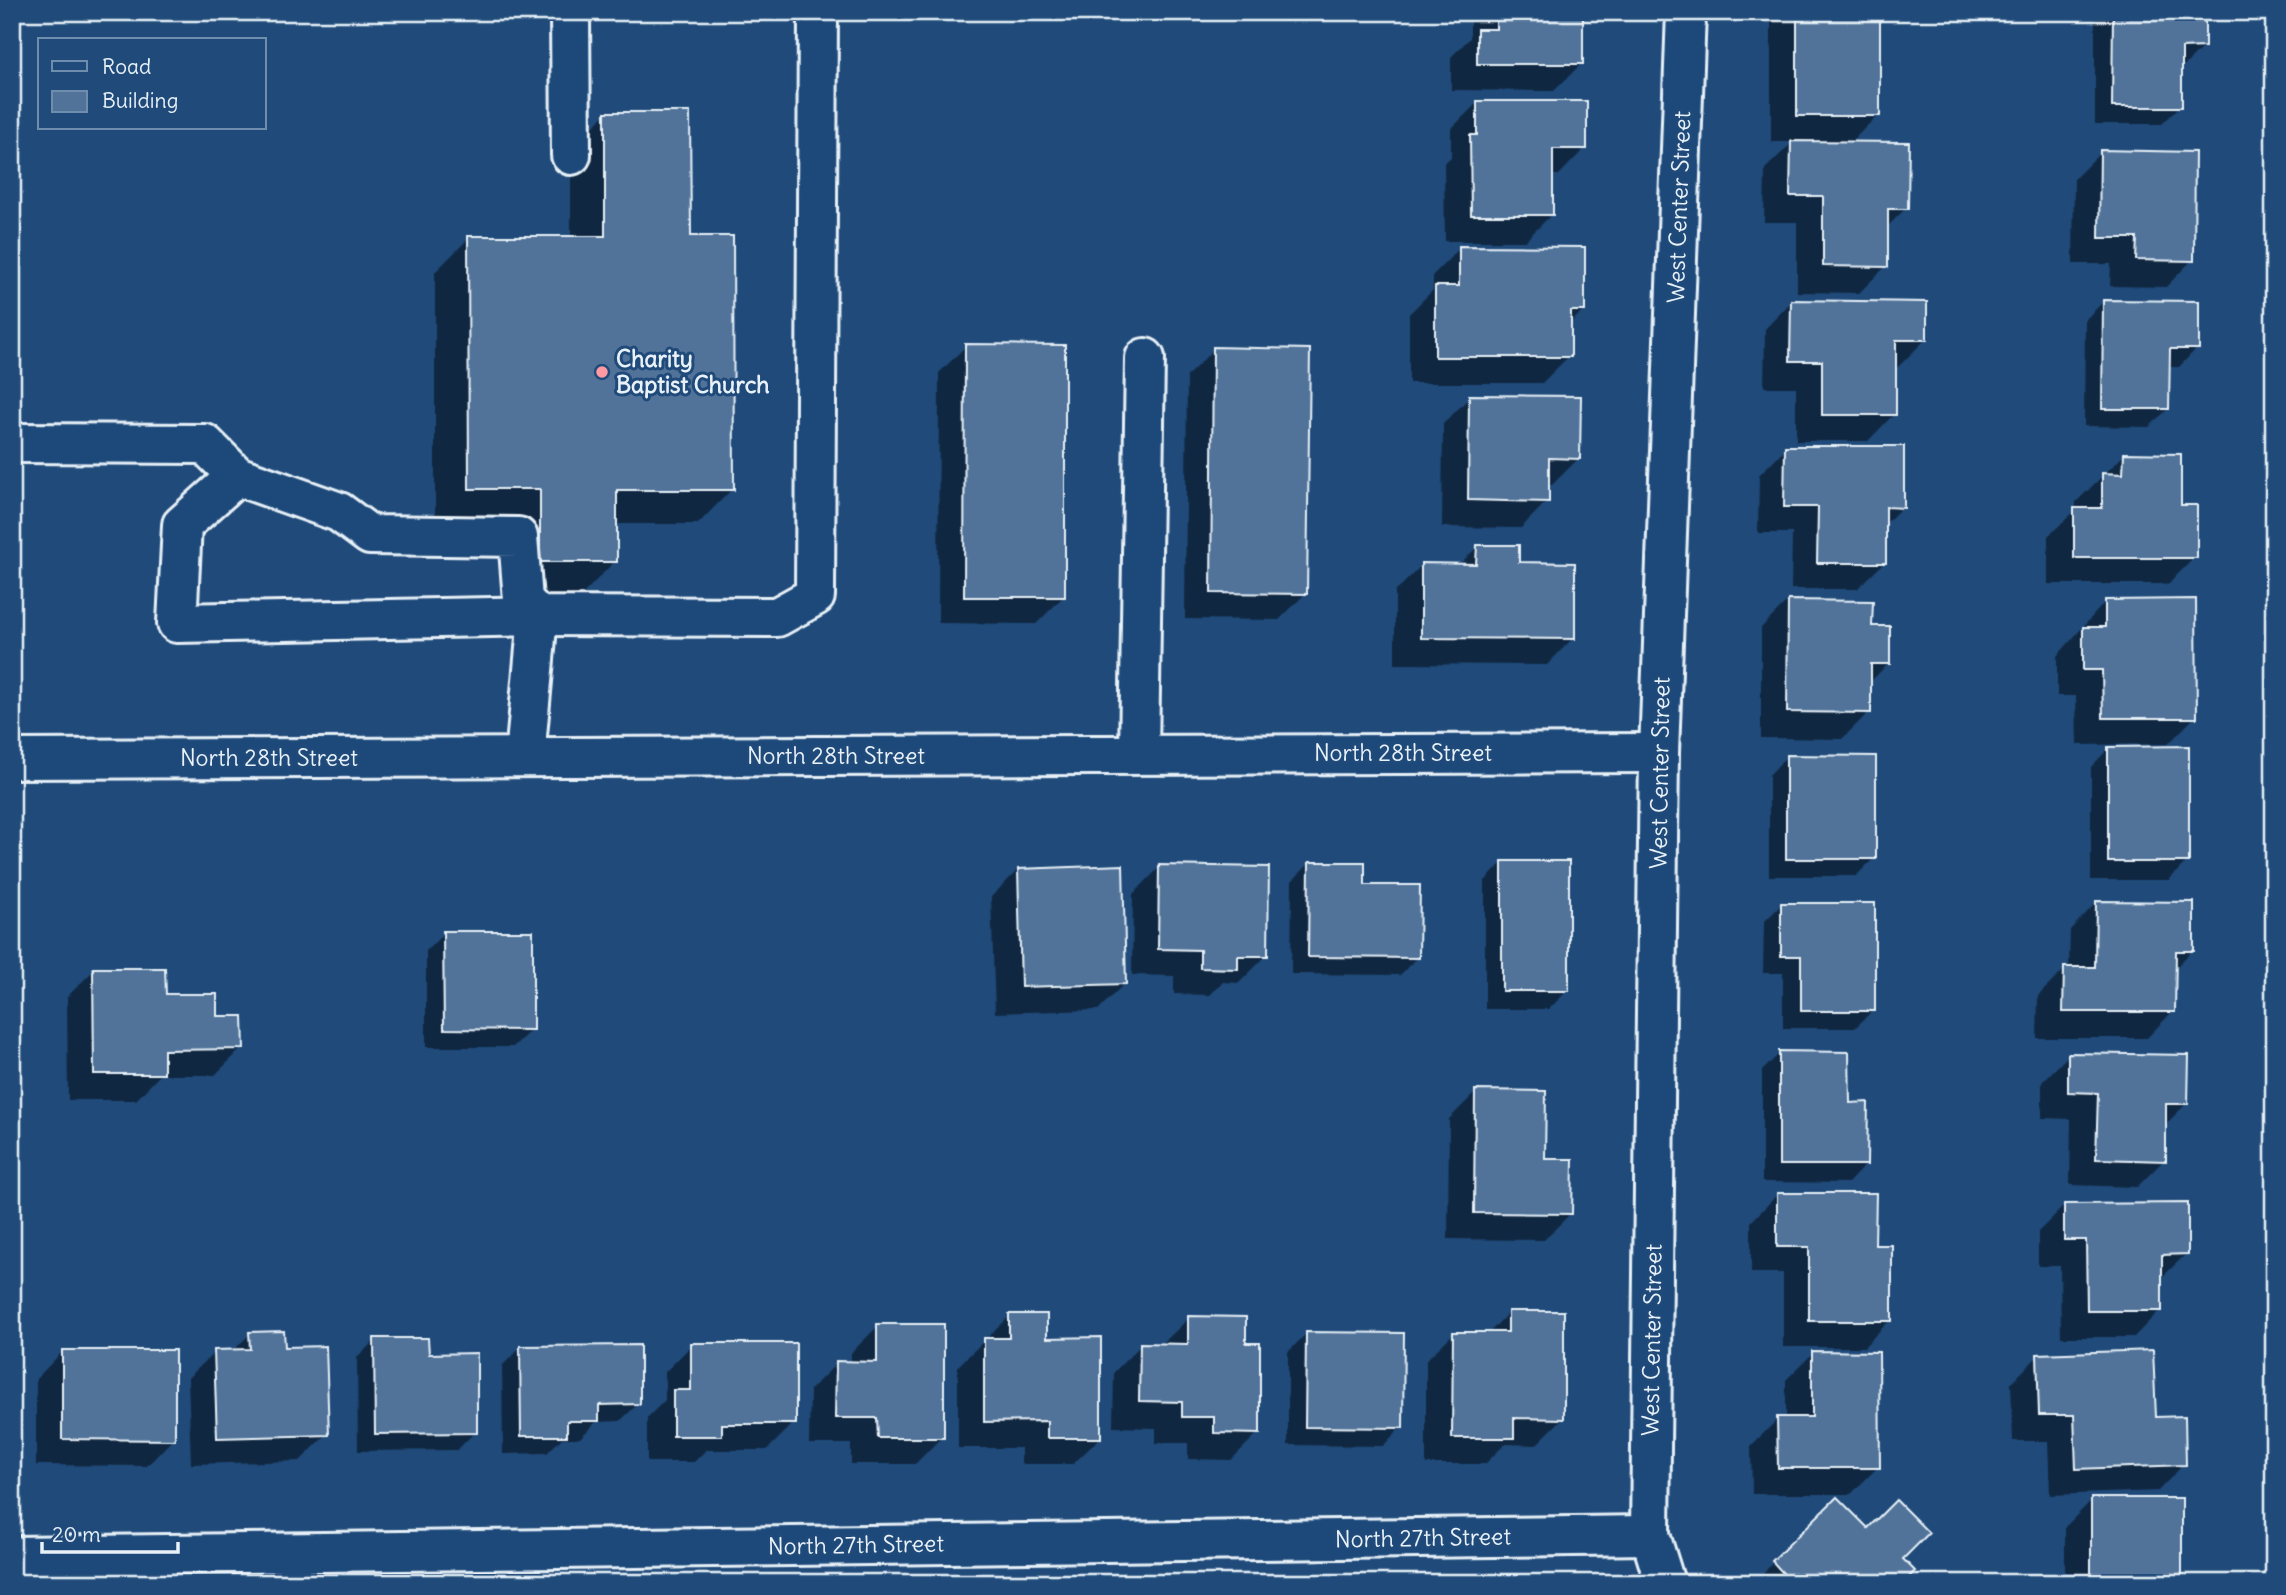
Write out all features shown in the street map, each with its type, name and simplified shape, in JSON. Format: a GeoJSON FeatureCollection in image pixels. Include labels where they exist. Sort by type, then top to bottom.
{"type":"FeatureCollection","features":[{"type":"Feature","properties":{"kind":"street"},"geometry":{"type":"LineString","coordinates":[[570,12],[570,155]]}},
{"type":"Feature","properties":{"kind":"street"},"geometry":{"type":"LineString","coordinates":[[237,476],[182,525],[177,623],[537,616],[777,617],[815,596],[818,12]]}},
{"type":"Feature","properties":{"kind":"street","name":"West Center Street"},"geometry":{"type":"LineString","coordinates":[[1650,1535],[1659,753],[1686,12]]}},
{"type":"Feature","properties":{"kind":"street"},"geometry":{"type":"LineString","coordinates":[[1139,754],[1145,358]]}},
{"type":"Feature","properties":{"kind":"street"},"geometry":{"type":"LineString","coordinates":[[12,443],[205,444],[237,476],[339,512],[370,535],[518,537],[523,600],[537,616],[525,757]]}},
{"type":"Feature","properties":{"kind":"street","name":"North 28th Street"},"geometry":{"type":"LineString","coordinates":[[12,758],[1659,753]]}},
{"type":"Feature","properties":{"kind":"street"},"geometry":{"type":"LineString","coordinates":[[1650,1535],[1665,1583]]}},
{"type":"Feature","properties":{"kind":"street","name":"North 27th Street"},"geometry":{"type":"LineString","coordinates":[[12,1556],[1650,1535]]}},
{"type":"Feature","properties":{"kind":"building"},"geometry":{"type":"Polygon","coordinates":[[[1496,12],[1583,12],[1583,64],[1477,64],[1477,29],[1496,29],[1496,12]]]}},
{"type":"Feature","properties":{"kind":"building"},"geometry":{"type":"Polygon","coordinates":[[[1797,12],[1880,12],[1880,116],[1797,116],[1797,12]]]}},
{"type":"Feature","properties":{"kind":"building"},"geometry":{"type":"Polygon","coordinates":[[[2113,12],[2205,12],[2205,47],[2182,48],[2182,107],[2112,107],[2113,12]]]}},
{"type":"Feature","properties":{"kind":"building"},"geometry":{"type":"Polygon","coordinates":[[[1477,101],[1587,101],[1587,149],[1553,149],[1553,215],[1471,215],[1470,135],[1477,135],[1477,101]]]}},
{"type":"Feature","properties":{"kind":"building"},"geometry":{"type":"Polygon","coordinates":[[[605,112],[690,112],[691,236],[733,236],[734,490],[617,490],[617,562],[540,562],[540,489],[469,489],[468,236],[605,236],[605,112]]]}},
{"type":"Feature","properties":{"kind":"building"},"geometry":{"type":"Polygon","coordinates":[[[1791,141],[1909,142],[1908,209],[1888,209],[1888,267],[1823,266],[1823,196],[1790,196],[1791,141]]]}},
{"type":"Feature","properties":{"kind":"building"},"geometry":{"type":"Polygon","coordinates":[[[2100,150],[2195,152],[2194,261],[2136,260],[2137,238],[2099,238],[2100,150]]]}},
{"type":"Feature","properties":{"kind":"building"},"geometry":{"type":"Polygon","coordinates":[[[1459,246],[1585,247],[1585,311],[1571,311],[1571,357],[1435,357],[1435,286],[1459,286],[1459,246]]]}},
{"type":"Feature","properties":{"kind":"building"},"geometry":{"type":"Polygon","coordinates":[[[1791,300],[1927,302],[1927,340],[1896,340],[1896,415],[1822,415],[1822,361],[1790,361],[1791,300]]]}},
{"type":"Feature","properties":{"kind":"building"},"geometry":{"type":"Polygon","coordinates":[[[2103,300],[2199,301],[2199,349],[2170,349],[2169,409],[2102,409],[2103,300]]]}},
{"type":"Feature","properties":{"kind":"building"},"geometry":{"type":"Polygon","coordinates":[[[965,344],[1065,345],[1065,597],[964,597],[965,344]]]}},
{"type":"Feature","properties":{"kind":"building"},"geometry":{"type":"Polygon","coordinates":[[[1213,347],[1310,349],[1307,594],[1211,593],[1213,347]]]}},
{"type":"Feature","properties":{"kind":"building"},"geometry":{"type":"Polygon","coordinates":[[[1469,395],[1581,396],[1580,459],[1549,458],[1549,502],[1468,500],[1469,395]]]}},
{"type":"Feature","properties":{"kind":"building"},"geometry":{"type":"Polygon","coordinates":[[[1785,446],[1904,446],[1904,508],[1886,507],[1886,563],[1817,563],[1818,507],[1784,507],[1785,446]]]}},
{"type":"Feature","properties":{"kind":"building"},"geometry":{"type":"Polygon","coordinates":[[[2124,453],[2181,454],[2181,505],[2197,505],[2197,558],[2074,558],[2074,508],[2102,508],[2102,473],[2123,474],[2124,453]]]}},
{"type":"Feature","properties":{"kind":"building"},"geometry":{"type":"Polygon","coordinates":[[[1477,545],[1519,545],[1519,562],[1575,563],[1575,639],[1421,638],[1421,563],[1476,564],[1477,545]]]}},
{"type":"Feature","properties":{"kind":"building"},"geometry":{"type":"Polygon","coordinates":[[[2196,599],[2197,718],[2103,718],[2102,670],[2083,670],[2083,627],[2105,627],[2105,600],[2196,599]]]}},
{"type":"Feature","properties":{"kind":"building"},"geometry":{"type":"Polygon","coordinates":[[[1788,600],[1873,601],[1872,626],[1890,626],[1890,664],[1871,664],[1871,713],[1787,712],[1788,600]]]}},
{"type":"Feature","properties":{"kind":"building"},"geometry":{"type":"Polygon","coordinates":[[[2189,746],[2189,862],[2108,862],[2108,747],[2189,746]]]}},
{"type":"Feature","properties":{"kind":"building"},"geometry":{"type":"Polygon","coordinates":[[[1786,755],[1876,756],[1876,859],[1786,859],[1786,755]]]}},
{"type":"Feature","properties":{"kind":"building"},"geometry":{"type":"Polygon","coordinates":[[[1502,861],[1569,861],[1569,991],[1502,991],[1502,861]]]}},
{"type":"Feature","properties":{"kind":"building"},"geometry":{"type":"Polygon","coordinates":[[[1309,862],[1365,862],[1365,885],[1420,885],[1419,958],[1308,957],[1309,862]]]}},
{"type":"Feature","properties":{"kind":"building"},"geometry":{"type":"Polygon","coordinates":[[[1123,865],[1126,984],[1021,987],[1018,869],[1123,865]]]}},
{"type":"Feature","properties":{"kind":"building"},"geometry":{"type":"Polygon","coordinates":[[[1159,865],[1269,867],[1268,956],[1238,956],[1238,969],[1200,968],[1200,950],[1158,949],[1159,865]]]}},
{"type":"Feature","properties":{"kind":"building"},"geometry":{"type":"Polygon","coordinates":[[[2096,901],[2194,902],[2194,951],[2176,951],[2175,1012],[2063,1012],[2064,967],[2095,967],[2096,901]]]}},
{"type":"Feature","properties":{"kind":"building"},"geometry":{"type":"Polygon","coordinates":[[[1781,903],[1875,903],[1875,1011],[1801,1011],[1801,956],[1781,956],[1781,903]]]}},
{"type":"Feature","properties":{"kind":"building"},"geometry":{"type":"Polygon","coordinates":[[[443,931],[533,931],[533,1030],[444,1029],[443,931]]]}},
{"type":"Feature","properties":{"kind":"building"},"geometry":{"type":"Polygon","coordinates":[[[93,968],[165,968],[166,994],[217,994],[217,1016],[243,1016],[244,1049],[164,1050],[164,1074],[94,1074],[93,968]]]}},
{"type":"Feature","properties":{"kind":"building"},"geometry":{"type":"Polygon","coordinates":[[[1779,1051],[1849,1052],[1850,1103],[1868,1102],[1867,1165],[1779,1165],[1779,1051]]]}},
{"type":"Feature","properties":{"kind":"building"},"geometry":{"type":"Polygon","coordinates":[[[2068,1053],[2189,1055],[2188,1104],[2166,1104],[2166,1161],[2096,1159],[2098,1093],[2068,1092],[2068,1053]]]}},
{"type":"Feature","properties":{"kind":"building"},"geometry":{"type":"Polygon","coordinates":[[[1475,1090],[1546,1091],[1545,1159],[1573,1159],[1572,1214],[1474,1213],[1475,1090]]]}},
{"type":"Feature","properties":{"kind":"building"},"geometry":{"type":"Polygon","coordinates":[[[1777,1193],[1876,1193],[1875,1245],[1892,1245],[1892,1321],[1809,1321],[1809,1247],[1777,1247],[1777,1193]]]}},
{"type":"Feature","properties":{"kind":"building"},"geometry":{"type":"Polygon","coordinates":[[[2188,1203],[2188,1254],[2162,1255],[2162,1311],[2087,1311],[2086,1240],[2064,1240],[2064,1204],[2188,1203]]]}},
{"type":"Feature","properties":{"kind":"building"},"geometry":{"type":"Polygon","coordinates":[[[1508,1311],[1564,1311],[1564,1419],[1514,1418],[1514,1438],[1452,1438],[1453,1332],[1508,1332],[1508,1311]]]}},
{"type":"Feature","properties":{"kind":"building"},"geometry":{"type":"Polygon","coordinates":[[[1009,1314],[1047,1314],[1047,1338],[1101,1337],[1101,1438],[1047,1438],[1047,1421],[984,1422],[984,1338],[1009,1338],[1009,1314]]]}},
{"type":"Feature","properties":{"kind":"building"},"geometry":{"type":"Polygon","coordinates":[[[1188,1316],[1246,1317],[1246,1343],[1260,1343],[1260,1434],[1214,1433],[1214,1417],[1182,1417],[1182,1402],[1139,1401],[1140,1343],[1188,1344],[1188,1316]]]}},
{"type":"Feature","properties":{"kind":"building"},"geometry":{"type":"Polygon","coordinates":[[[877,1324],[944,1324],[944,1438],[878,1438],[877,1418],[835,1418],[836,1361],[877,1362],[877,1324]]]}},
{"type":"Feature","properties":{"kind":"building"},"geometry":{"type":"Polygon","coordinates":[[[284,1331],[285,1347],[326,1346],[329,1435],[217,1438],[214,1350],[250,1349],[249,1332],[284,1331]]]}},
{"type":"Feature","properties":{"kind":"building"},"geometry":{"type":"Polygon","coordinates":[[[1306,1332],[1404,1333],[1403,1428],[1305,1427],[1306,1332]]]}},
{"type":"Feature","properties":{"kind":"building"},"geometry":{"type":"Polygon","coordinates":[[[374,1338],[428,1338],[429,1354],[477,1353],[477,1433],[375,1434],[374,1338]]]}},
{"type":"Feature","properties":{"kind":"building"},"geometry":{"type":"Polygon","coordinates":[[[691,1343],[796,1343],[796,1424],[722,1424],[722,1436],[673,1436],[673,1390],[691,1390],[691,1343]]]}},
{"type":"Feature","properties":{"kind":"building"},"geometry":{"type":"Polygon","coordinates":[[[640,1345],[640,1404],[599,1405],[599,1421],[567,1421],[567,1436],[521,1436],[520,1346],[640,1345]]]}},
{"type":"Feature","properties":{"kind":"building"},"geometry":{"type":"Polygon","coordinates":[[[62,1350],[175,1350],[175,1440],[62,1439],[62,1350]]]}},
{"type":"Feature","properties":{"kind":"building"},"geometry":{"type":"Polygon","coordinates":[[[2153,1350],[2156,1417],[2185,1416],[2186,1465],[2076,1469],[2074,1415],[2039,1415],[2037,1354],[2153,1350]]]}},
{"type":"Feature","properties":{"kind":"building"},"geometry":{"type":"Polygon","coordinates":[[[1812,1351],[1879,1352],[1880,1468],[1778,1468],[1777,1417],[1812,1417],[1812,1351]]]}},
{"type":"Feature","properties":{"kind":"building"},"geometry":{"type":"Polygon","coordinates":[[[1837,1497],[1868,1528],[1896,1500],[1929,1533],[1903,1559],[1915,1571],[1903,1583],[1792,1583],[1772,1561],[1837,1497]]]}},
{"type":"Feature","properties":{"kind":"building"},"geometry":{"type":"Polygon","coordinates":[[[2091,1498],[2182,1498],[2182,1583],[2091,1583],[2091,1498]]]}},
{"type":"Feature","properties":{"kind":"place","name":"Charity Baptist Church"},"geometry":{"type":"Point","coordinates":[602,372]}}]}
